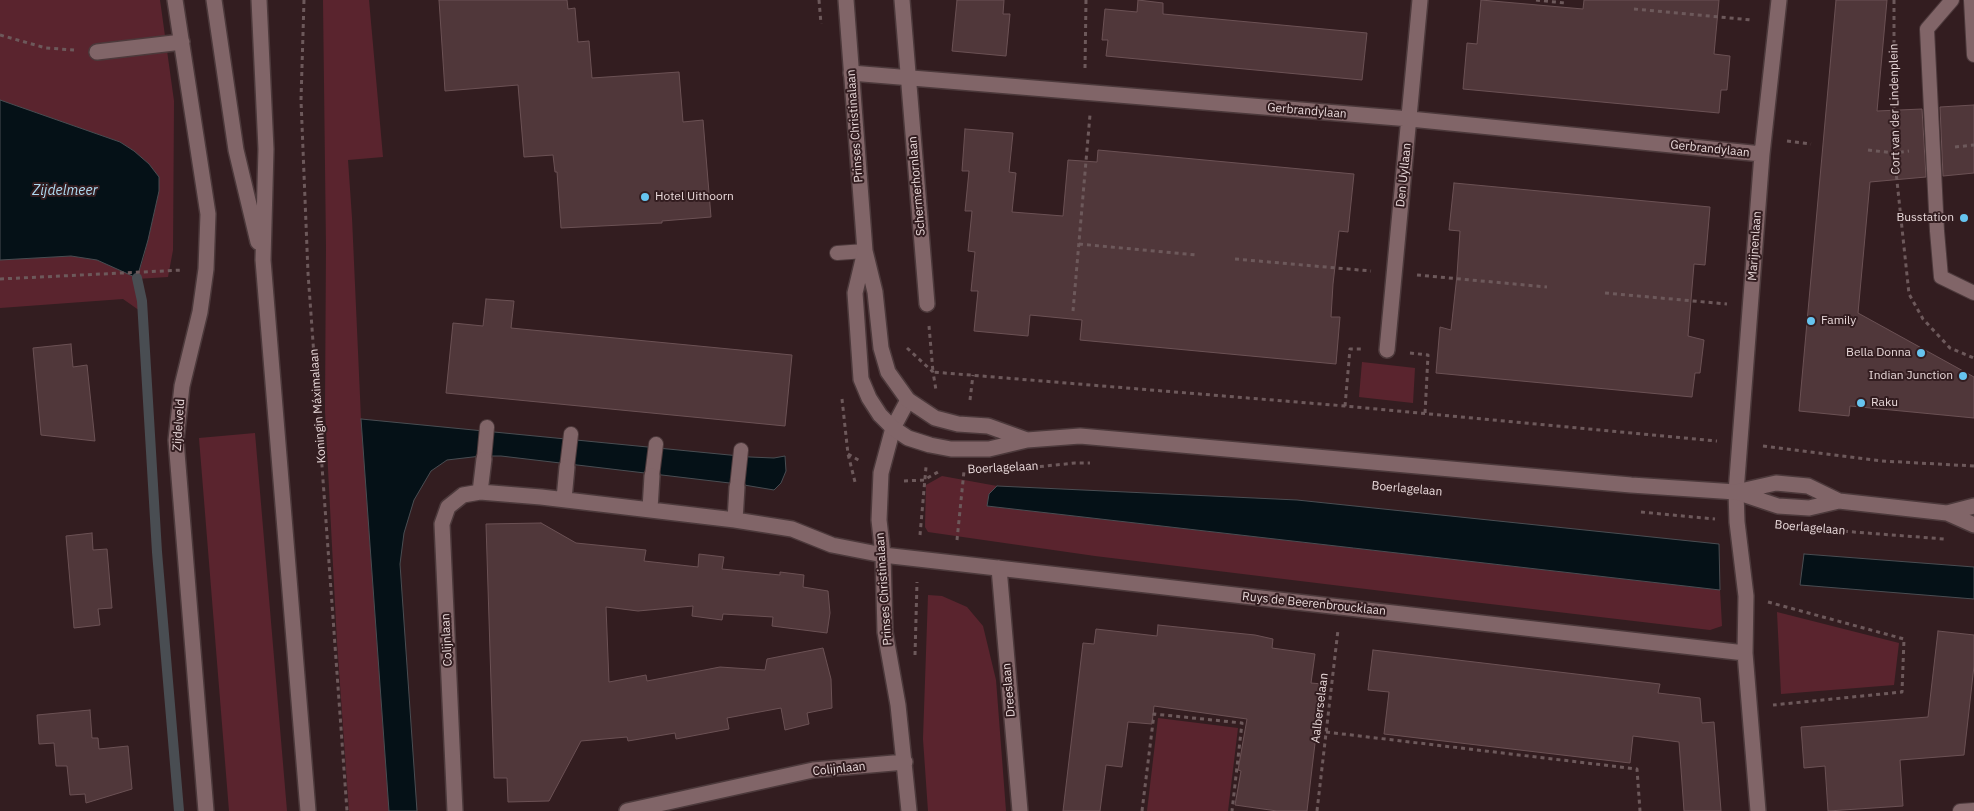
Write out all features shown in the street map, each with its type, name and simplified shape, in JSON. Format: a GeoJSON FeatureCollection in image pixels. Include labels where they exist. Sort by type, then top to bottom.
{"type":"FeatureCollection","features":[{"type":"Feature","properties":{"kind":"street","name":"Zijdelveld"},"geometry":{"type":"LineString","coordinates":[[176,0],[208,214],[206,269],[200,312],[182,386],[176,440],[206,811]]}},
{"type":"Feature","properties":{"kind":"street"},"geometry":{"type":"LineString","coordinates":[[214,0],[236,150],[263,260]]}},
{"type":"Feature","properties":{"kind":"street"},"geometry":{"type":"LineString","coordinates":[[259,0],[266,150],[263,260],[308,811]]}},
{"type":"Feature","properties":{"kind":"street","name":"Prinses Christinalaan"},"geometry":{"type":"LineString","coordinates":[[846,0],[865,251],[875,292],[881,348],[888,372],[908,400],[893,428],[881,473],[879,520],[883,555],[885,632],[898,705],[909,811]]}},
{"type":"Feature","properties":{"kind":"street","name":"Schermerhornlaan"},"geometry":{"type":"LineString","coordinates":[[902,0],[927,304]]}},
{"type":"Feature","properties":{"kind":"street","name":"Den Uyllaan"},"geometry":{"type":"LineString","coordinates":[[1387,350],[1420,0]]}},
{"type":"Feature","properties":{"kind":"street","name":"Marijnenlaan"},"geometry":{"type":"LineString","coordinates":[[1758,811],[1745,653],[1746,596],[1737,522],[1736,492],[1762,154],[1778,0]]}},
{"type":"Feature","properties":{"kind":"street"},"geometry":{"type":"LineString","coordinates":[[97,52],[182,42]]}},
{"type":"Feature","properties":{"kind":"street","name":"Gerbrandylaan"},"geometry":{"type":"LineString","coordinates":[[852,73],[1410,119],[1762,154]]}},
{"type":"Feature","properties":{"kind":"street","name":"Prinses Christinalaan"},"geometry":{"type":"LineString","coordinates":[[865,251],[854,294],[861,379],[869,398],[880,415],[893,428]]}},
{"type":"Feature","properties":{"kind":"street","name":"Boerlagelaan"},"geometry":{"type":"LineString","coordinates":[[908,400],[935,418],[958,424],[988,426],[1027,440]]}},
{"type":"Feature","properties":{"kind":"street","name":"Boerlagelaan"},"geometry":{"type":"LineString","coordinates":[[893,428],[930,445],[951,448],[989,449],[1027,440],[1080,436],[1611,483],[1736,492],[1778,506],[1809,508],[1839,501],[1947,513],[1974,525]]}},
{"type":"Feature","properties":{"kind":"street"},"geometry":{"type":"LineString","coordinates":[[480,492],[484,459]]}},
{"type":"Feature","properties":{"kind":"street"},"geometry":{"type":"LineString","coordinates":[[564,499],[568,467]]}},
{"type":"Feature","properties":{"kind":"street"},"geometry":{"type":"LineString","coordinates":[[650,510],[652,476]]}},
{"type":"Feature","properties":{"kind":"street","name":"Boerlagelaan"},"geometry":{"type":"LineString","coordinates":[[1736,492],[1776,483],[1808,486],[1839,501]]}},
{"type":"Feature","properties":{"kind":"street"},"geometry":{"type":"LineString","coordinates":[[734,520],[737,487]]}},
{"type":"Feature","properties":{"kind":"street","name":"Colijnlaan"},"geometry":{"type":"LineString","coordinates":[[455,811],[442,524],[448,507],[463,495],[480,492],[564,499],[734,520],[792,529],[832,544],[883,555]]}},
{"type":"Feature","properties":{"kind":"street","name":"Boerlagelaan"},"geometry":{"type":"LineString","coordinates":[[1947,513],[1974,506]]}},
{"type":"Feature","properties":{"kind":"street","name":"Ruys de Beerenbroucklaan"},"geometry":{"type":"LineString","coordinates":[[883,555],[1745,653]]}},
{"type":"Feature","properties":{"kind":"street","name":"Dreeslaan"},"geometry":{"type":"LineString","coordinates":[[999,568],[1020,811]]}},
{"type":"Feature","properties":{"kind":"street","name":"Colijnlaan"},"geometry":{"type":"LineString","coordinates":[[626,811],[813,770],[905,762]]}},
{"type":"Feature","properties":{"kind":"lane"},"geometry":{"type":"LineString","coordinates":[[1952,0],[1927,29],[1937,231],[1941,277],[1974,294]]}},
{"type":"Feature","properties":{"kind":"lane"},"geometry":{"type":"LineString","coordinates":[[1971,0],[1974,55]]}},
{"type":"Feature","properties":{"kind":"lane"},"geometry":{"type":"LineString","coordinates":[[837,253],[865,251]]}},
{"type":"Feature","properties":{"kind":"lane"},"geometry":{"type":"LineString","coordinates":[[484,459],[487,427]]}},
{"type":"Feature","properties":{"kind":"lane"},"geometry":{"type":"LineString","coordinates":[[568,467],[571,434]]}},
{"type":"Feature","properties":{"kind":"lane"},"geometry":{"type":"LineString","coordinates":[[652,476],[656,444]]}},
{"type":"Feature","properties":{"kind":"lane"},"geometry":{"type":"LineString","coordinates":[[737,487],[741,450]]}},
{"type":"Feature","properties":{"kind":"lane"},"geometry":{"type":"LineString","coordinates":[[1960,811],[1974,810]]}},
{"type":"Feature","properties":{"kind":"path","name":"Koningin Máximalaan"},"geometry":{"type":"LineString","coordinates":[[304,0],[301,100],[308,273],[347,811]]}},
{"type":"Feature","properties":{"kind":"path"},"geometry":{"type":"LineString","coordinates":[[1073,311],[1089,94],[1086,0]]}},
{"type":"Feature","properties":{"kind":"path"},"geometry":{"type":"LineString","coordinates":[[1536,0],[1565,2]]}},
{"type":"Feature","properties":{"kind":"path","name":"Cort van der Lindenplein"},"geometry":{"type":"LineString","coordinates":[[1894,0],[1894,153],[1909,294],[1923,319],[1950,348],[1974,358]]}},
{"type":"Feature","properties":{"kind":"path"},"geometry":{"type":"LineString","coordinates":[[1634,9],[1777,23]]}},
{"type":"Feature","properties":{"kind":"path"},"geometry":{"type":"LineString","coordinates":[[0,35],[46,48],[97,52]]}},
{"type":"Feature","properties":{"kind":"path"},"geometry":{"type":"LineString","coordinates":[[1079,244],[1196,255]]}},
{"type":"Feature","properties":{"kind":"path"},"geometry":{"type":"LineString","coordinates":[[1235,259],[1547,287]]}},
{"type":"Feature","properties":{"kind":"path"},"geometry":{"type":"LineString","coordinates":[[0,279],[206,269]]}},
{"type":"Feature","properties":{"kind":"path"},"geometry":{"type":"LineString","coordinates":[[1606,293],[1751,306]]}},
{"type":"Feature","properties":{"kind":"path"},"geometry":{"type":"LineString","coordinates":[[927,304],[933,372],[1345,406],[1741,444],[1882,460],[1974,466]]}},
{"type":"Feature","properties":{"kind":"path"},"geometry":{"type":"LineString","coordinates":[[1345,406],[1350,348],[1387,350],[1428,355],[1424,414]]}},
{"type":"Feature","properties":{"kind":"path"},"geometry":{"type":"LineString","coordinates":[[848,454],[881,473],[907,482],[924,480],[937,472],[946,470]]}},
{"type":"Feature","properties":{"kind":"path","name":"Boerlagelaan"},"geometry":{"type":"LineString","coordinates":[[1012,469],[1095,463]]}},
{"type":"Feature","properties":{"kind":"path","name":"Boerlagelaan"},"geometry":{"type":"LineString","coordinates":[[955,470],[971,471]]}},
{"type":"Feature","properties":{"kind":"path"},"geometry":{"type":"LineString","coordinates":[[1639,512],[1737,522]]}},
{"type":"Feature","properties":{"kind":"path","name":"Boerlagelaan"},"geometry":{"type":"LineString","coordinates":[[1820,529],[1945,539]]}},
{"type":"Feature","properties":{"kind":"path"},"geometry":{"type":"LineString","coordinates":[[1746,596],[1904,639],[1902,692],[1750,707]]}},
{"type":"Feature","properties":{"kind":"path","name":"Aalberselaan"},"geometry":{"type":"LineString","coordinates":[[1317,811],[1341,607]]}},
{"type":"Feature","properties":{"kind":"path"},"geometry":{"type":"LineString","coordinates":[[1142,811],[1154,714],[1242,724],[1232,811]]}},
{"type":"Feature","properties":{"kind":"path"},"geometry":{"type":"LineString","coordinates":[[1326,732],[1637,770],[1640,811]]}},
{"type":"Feature","properties":{"kind":"shaded area"},"geometry":{"type":"Polygon","coordinates":[[[0,0],[160,0],[174,101],[173,250],[168,277],[136,279],[143,313],[123,299],[0,308],[0,260],[71,256],[97,260],[137,278],[144,257],[159,191],[149,164],[120,142],[0,100],[0,0]]]}},
{"type":"Feature","properties":{"kind":"shaded area"},"geometry":{"type":"Polygon","coordinates":[[[323,0],[369,0],[383,157],[348,160],[361,419],[389,811],[349,811],[337,642],[325,411],[326,247],[323,0]]]}},
{"type":"Feature","properties":{"kind":"shaded area"},"geometry":{"type":"Polygon","coordinates":[[[1362,362],[1415,368],[1413,403],[1359,397],[1362,362]]]}},
{"type":"Feature","properties":{"kind":"shaded area"},"geometry":{"type":"Polygon","coordinates":[[[255,433],[287,811],[229,811],[199,438],[255,433]]]}},
{"type":"Feature","properties":{"kind":"shaded area"},"geometry":{"type":"Polygon","coordinates":[[[942,476],[997,486],[989,494],[987,506],[1720,590],[1722,626],[1710,630],[1448,599],[1095,556],[928,532],[925,527],[926,485],[942,476]]]}},
{"type":"Feature","properties":{"kind":"shaded area"},"geometry":{"type":"Polygon","coordinates":[[[928,595],[942,596],[967,607],[983,626],[996,680],[1006,811],[928,811],[923,739],[928,595]]]}},
{"type":"Feature","properties":{"kind":"shaded area"},"geometry":{"type":"Polygon","coordinates":[[[1777,612],[1899,643],[1894,685],[1781,694],[1777,612]]]}},
{"type":"Feature","properties":{"kind":"shaded area"},"geometry":{"type":"Polygon","coordinates":[[[1158,718],[1238,728],[1228,811],[1147,811],[1158,718]]]}},
{"type":"Feature","properties":{"kind":"water","name":"Zijdelmeer"},"geometry":{"type":"Polygon","coordinates":[[[0,100],[120,142],[149,164],[159,177],[159,191],[137,278],[97,260],[71,256],[0,260],[0,100]]]}},
{"type":"Feature","properties":{"kind":"water"},"geometry":{"type":"Polygon","coordinates":[[[361,419],[750,457],[774,458],[785,456],[786,471],[781,483],[774,490],[738,484],[501,456],[447,460],[431,471],[414,500],[404,533],[400,564],[417,811],[389,811],[361,419]]]}},
{"type":"Feature","properties":{"kind":"water"},"geometry":{"type":"Polygon","coordinates":[[[997,486],[1297,500],[1719,544],[1720,590],[987,506],[989,494],[997,486]]]}},
{"type":"Feature","properties":{"kind":"water"},"geometry":{"type":"Polygon","coordinates":[[[1804,554],[1974,567],[1974,599],[1800,585],[1804,554]]]}},
{"type":"Feature","properties":{"kind":"building"},"geometry":{"type":"Polygon","coordinates":[[[439,0],[567,0],[568,9],[575,8],[578,42],[589,41],[592,78],[679,72],[683,122],[703,120],[711,217],[662,221],[662,223],[561,228],[557,172],[555,172],[553,155],[524,157],[518,85],[445,91],[439,0]]]}},
{"type":"Feature","properties":{"kind":"building"},"geometry":{"type":"Polygon","coordinates":[[[957,0],[1004,0],[1003,14],[1010,14],[1006,56],[952,51],[957,0]]]}},
{"type":"Feature","properties":{"kind":"building"},"geometry":{"type":"Polygon","coordinates":[[[1138,0],[1163,3],[1163,14],[1367,33],[1362,80],[1106,56],[1108,40],[1102,40],[1105,9],[1137,12],[1138,0]]]}},
{"type":"Feature","properties":{"kind":"building"},"geometry":{"type":"Polygon","coordinates":[[[1481,0],[1583,9],[1584,0],[1719,0],[1714,54],[1730,56],[1727,90],[1721,90],[1719,113],[1463,89],[1467,43],[1477,44],[1481,0]]]}},
{"type":"Feature","properties":{"kind":"building"},"geometry":{"type":"Polygon","coordinates":[[[1836,0],[1887,0],[1877,111],[1922,109],[1926,177],[1870,182],[1858,313],[1974,377],[1974,418],[1850,406],[1849,416],[1799,411],[1836,0]]]}},
{"type":"Feature","properties":{"kind":"building"},"geometry":{"type":"Polygon","coordinates":[[[1974,105],[1974,173],[1943,176],[1940,107],[1974,105]]]}},
{"type":"Feature","properties":{"kind":"building"},"geometry":{"type":"Polygon","coordinates":[[[965,129],[1013,133],[1009,172],[1016,173],[1012,212],[1063,216],[1068,160],[1097,162],[1098,150],[1354,174],[1348,232],[1339,231],[1333,284],[1331,317],[1340,317],[1336,364],[1080,340],[1082,320],[1030,315],[1028,336],[974,331],[978,291],[971,291],[975,252],[968,251],[972,211],[965,211],[969,171],[962,171],[965,129]]]}},
{"type":"Feature","properties":{"kind":"building"},"geometry":{"type":"Polygon","coordinates":[[[1454,183],[1710,207],[1705,265],[1694,264],[1688,336],[1704,340],[1700,373],[1695,373],[1692,397],[1436,373],[1440,327],[1451,330],[1457,275],[1460,231],[1449,230],[1454,183]]]}},
{"type":"Feature","properties":{"kind":"building"},"geometry":{"type":"Polygon","coordinates":[[[486,299],[514,301],[511,328],[792,355],[785,426],[446,393],[453,323],[483,326],[486,299]]]}},
{"type":"Feature","properties":{"kind":"building"},"geometry":{"type":"Polygon","coordinates":[[[71,344],[73,367],[87,365],[95,441],[41,435],[33,348],[71,344]]]}},
{"type":"Feature","properties":{"kind":"building"},"geometry":{"type":"Polygon","coordinates":[[[541,523],[576,543],[646,550],[644,561],[698,567],[699,554],[724,557],[722,569],[780,575],[780,572],[804,575],[803,587],[828,591],[830,613],[827,633],[772,626],[773,617],[723,614],[722,620],[692,616],[693,606],[638,611],[606,607],[609,682],[646,675],[647,681],[720,667],[765,670],[767,659],[823,648],[831,679],[832,708],[807,713],[809,724],[785,730],[781,708],[727,718],[729,729],[676,739],[675,733],[628,741],[627,737],[581,741],[549,801],[508,802],[507,778],[494,778],[486,524],[541,523]]]}},
{"type":"Feature","properties":{"kind":"building"},"geometry":{"type":"Polygon","coordinates":[[[92,533],[93,550],[107,549],[112,608],[98,609],[100,625],[74,628],[66,536],[92,533]]]}},
{"type":"Feature","properties":{"kind":"building"},"geometry":{"type":"Polygon","coordinates":[[[1158,625],[1255,635],[1273,639],[1272,648],[1315,654],[1311,683],[1322,684],[1307,811],[1277,811],[1235,805],[1241,771],[1238,770],[1247,719],[1154,706],[1152,724],[1128,722],[1122,767],[1106,765],[1100,811],[1063,811],[1083,643],[1094,644],[1096,629],[1157,636],[1158,625]]]}},
{"type":"Feature","properties":{"kind":"building"},"geometry":{"type":"Polygon","coordinates":[[[1938,631],[1974,635],[1974,666],[1964,755],[1900,760],[1903,806],[1828,811],[1825,766],[1804,768],[1801,727],[1928,717],[1938,631]]]}},
{"type":"Feature","properties":{"kind":"building"},"geometry":{"type":"Polygon","coordinates":[[[1373,650],[1660,684],[1658,693],[1700,698],[1702,723],[1714,722],[1721,811],[1684,811],[1679,742],[1633,736],[1630,763],[1384,734],[1389,692],[1368,690],[1373,650]]]}},
{"type":"Feature","properties":{"kind":"building"},"geometry":{"type":"Polygon","coordinates":[[[90,710],[92,738],[98,738],[99,749],[128,746],[132,789],[86,803],[85,794],[70,795],[67,766],[56,766],[54,743],[39,744],[37,715],[90,710]]]}},
{"type":"Feature","properties":{"kind":"waterway"},"geometry":{"type":"LineString","coordinates":[[137,278],[142,301],[157,552],[179,811]]}},
{"type":"Feature","properties":{"kind":"place","name":"Hotel Uithoorn"},"geometry":{"type":"Point","coordinates":[645,197]}},
{"type":"Feature","properties":{"kind":"place","name":"Busstation"},"geometry":{"type":"Point","coordinates":[1964,218]}},
{"type":"Feature","properties":{"kind":"place","name":"Family"},"geometry":{"type":"Point","coordinates":[1811,321]}},
{"type":"Feature","properties":{"kind":"place","name":"Bella Donna"},"geometry":{"type":"Point","coordinates":[1921,353]}},
{"type":"Feature","properties":{"kind":"place","name":"Indian Junction"},"geometry":{"type":"Point","coordinates":[1963,376]}},
{"type":"Feature","properties":{"kind":"place","name":"Raku"},"geometry":{"type":"Point","coordinates":[1861,403]}}]}
